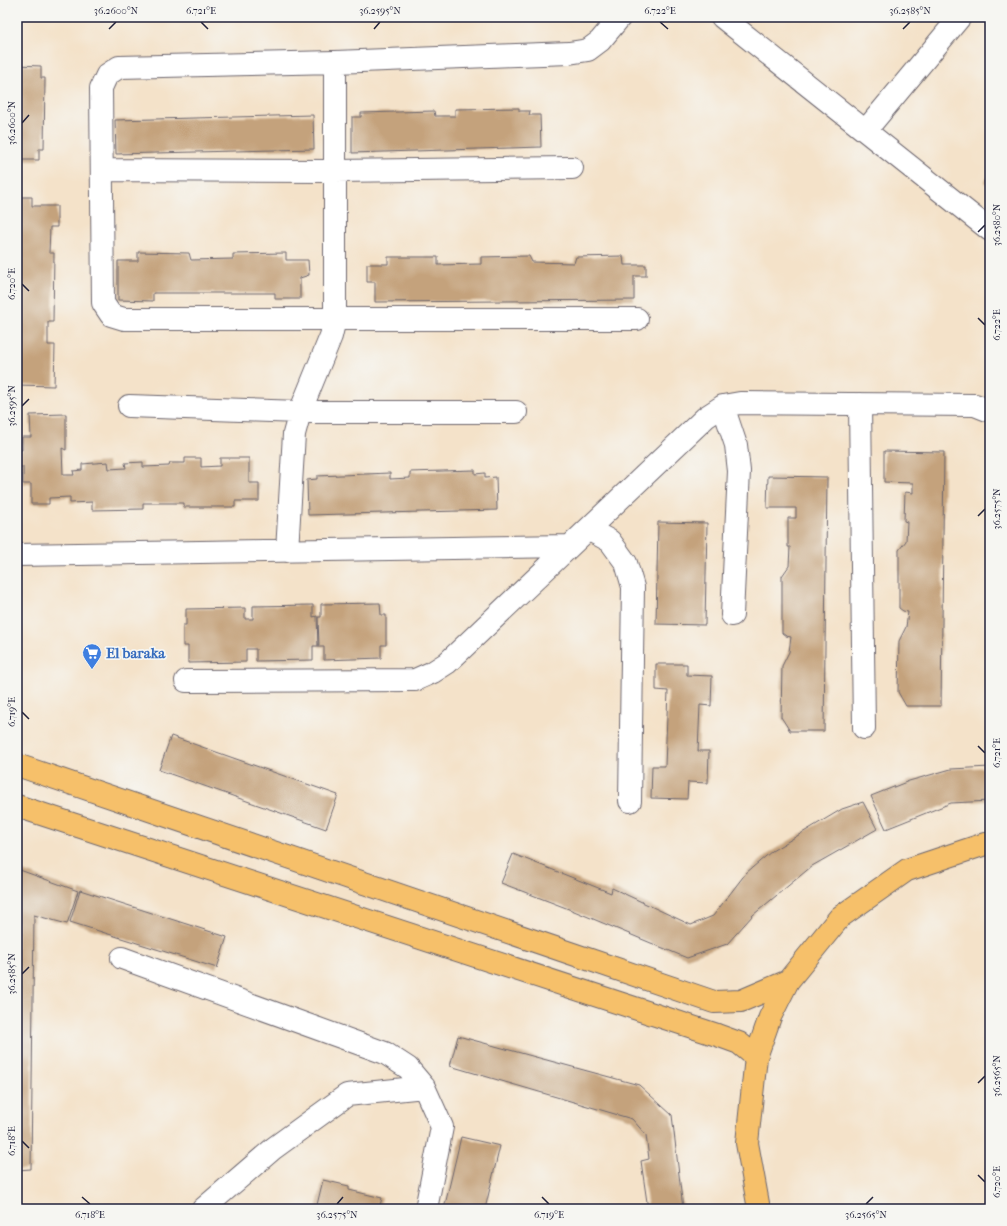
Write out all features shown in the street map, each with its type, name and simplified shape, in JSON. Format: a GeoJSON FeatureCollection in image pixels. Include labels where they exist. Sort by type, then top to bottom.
{"type":"FeatureCollection","features":[{"type":"Feature","properties":{"kind":"main road"},"geometry":{"type":"LineString","coordinates":[[17,765],[714,1002],[741,1001],[788,980]]}},
{"type":"Feature","properties":{"kind":"main road"},"geometry":{"type":"LineString","coordinates":[[17,806],[717,1035],[739,1043],[756,1057]]}},
{"type":"Feature","properties":{"kind":"main road"},"geometry":{"type":"LineString","coordinates":[[759,1209],[747,1143],[756,1057],[770,1017],[788,980],[840,917],[907,870],[985,844],[990,844]]}},
{"type":"Feature","properties":{"kind":"street"},"geometry":{"type":"LineString","coordinates":[[620,17],[600,41],[588,50],[569,53],[334,62],[119,67],[107,75],[101,88],[103,303],[111,315],[124,319],[637,319]]}},
{"type":"Feature","properties":{"kind":"street"},"geometry":{"type":"LineString","coordinates":[[722,17],[990,230]]}},
{"type":"Feature","properties":{"kind":"street"},"geometry":{"type":"LineString","coordinates":[[866,130],[960,17]]}},
{"type":"Feature","properties":{"kind":"street"},"geometry":{"type":"LineString","coordinates":[[287,551],[294,434],[300,412],[331,336],[335,319],[334,62]]}},
{"type":"Feature","properties":{"kind":"street"},"geometry":{"type":"LineString","coordinates":[[102,170],[335,171],[572,168]]}},
{"type":"Feature","properties":{"kind":"street"},"geometry":{"type":"LineString","coordinates":[[186,681],[415,680],[433,672],[447,663],[706,416],[723,406],[740,403],[975,405],[990,411]]}},
{"type":"Feature","properties":{"kind":"street"},"geometry":{"type":"LineString","coordinates":[[860,404],[864,728]]}},
{"type":"Feature","properties":{"kind":"street"},"geometry":{"type":"LineString","coordinates":[[128,406],[300,412],[516,412]]}},
{"type":"Feature","properties":{"kind":"street"},"geometry":{"type":"LineString","coordinates":[[723,406],[736,444],[738,471],[732,615]]}},
{"type":"Feature","properties":{"kind":"street"},"geometry":{"type":"LineString","coordinates":[[588,529],[610,541],[626,563],[633,587],[630,801]]}},
{"type":"Feature","properties":{"kind":"street"},"geometry":{"type":"LineString","coordinates":[[17,555],[570,546]]}},
{"type":"Feature","properties":{"kind":"street"},"geometry":{"type":"LineString","coordinates":[[122,958],[386,1053],[408,1068],[424,1087],[442,1127],[426,1209]]}},
{"type":"Feature","properties":{"kind":"street"},"geometry":{"type":"LineString","coordinates":[[203,1209],[274,1148],[347,1095],[424,1087]]}},
{"type":"Feature","properties":{"kind":"building"},"geometry":{"type":"Polygon","coordinates":[[[17,65],[41,66],[41,78],[45,78],[44,149],[39,149],[39,160],[17,160],[17,65]]]}},
{"type":"Feature","properties":{"kind":"building"},"geometry":{"type":"Polygon","coordinates":[[[519,108],[519,111],[530,111],[529,115],[540,115],[541,147],[352,153],[352,117],[361,117],[361,113],[434,111],[435,116],[455,116],[455,109],[519,108]]]}},
{"type":"Feature","properties":{"kind":"building"},"geometry":{"type":"Polygon","coordinates":[[[313,115],[314,149],[116,154],[115,120],[313,115]]]}},
{"type":"Feature","properties":{"kind":"building"},"geometry":{"type":"Polygon","coordinates":[[[990,174],[990,186],[984,182],[990,174]]]}},
{"type":"Feature","properties":{"kind":"building"},"geometry":{"type":"Polygon","coordinates":[[[18,197],[32,197],[32,206],[57,206],[57,227],[50,227],[49,253],[54,253],[53,322],[48,322],[48,345],[55,345],[54,386],[17,385],[17,315],[19,315],[19,266],[17,266],[18,197]]]}},
{"type":"Feature","properties":{"kind":"building"},"geometry":{"type":"Polygon","coordinates":[[[138,252],[189,253],[191,260],[233,259],[233,254],[286,253],[286,260],[308,260],[309,275],[300,278],[300,299],[275,299],[275,293],[153,293],[153,301],[118,300],[118,261],[138,261],[138,252]]]}},
{"type":"Feature","properties":{"kind":"building"},"geometry":{"type":"Polygon","coordinates":[[[529,256],[532,262],[574,263],[576,257],[623,256],[624,265],[646,265],[646,276],[634,276],[634,300],[375,302],[375,282],[367,282],[367,264],[388,264],[388,257],[438,257],[438,265],[481,264],[481,257],[529,256]]]}},
{"type":"Feature","properties":{"kind":"building"},"geometry":{"type":"Polygon","coordinates":[[[66,414],[66,450],[62,448],[63,475],[74,475],[73,471],[82,470],[82,464],[108,462],[109,469],[126,468],[125,463],[143,462],[143,467],[169,466],[170,463],[185,463],[185,458],[201,458],[201,467],[220,466],[220,458],[249,458],[249,483],[259,483],[259,501],[235,501],[235,507],[184,507],[184,503],[143,503],[143,509],[92,510],[92,502],[70,503],[70,497],[49,498],[49,504],[31,504],[31,484],[23,484],[23,467],[18,467],[18,450],[22,450],[22,437],[31,437],[30,415],[66,414]]]}},
{"type":"Feature","properties":{"kind":"building"},"geometry":{"type":"Polygon","coordinates":[[[884,451],[944,452],[941,706],[906,706],[898,692],[899,641],[906,627],[908,612],[899,608],[899,550],[906,541],[907,522],[904,521],[905,492],[913,493],[913,483],[884,482],[884,451]]]}},
{"type":"Feature","properties":{"kind":"building"},"geometry":{"type":"Polygon","coordinates":[[[475,470],[475,474],[485,473],[485,478],[496,477],[497,510],[308,515],[307,480],[317,479],[317,476],[390,473],[390,479],[410,478],[410,472],[475,470]]]}},
{"type":"Feature","properties":{"kind":"building"},"geometry":{"type":"Polygon","coordinates":[[[768,476],[827,477],[824,731],[790,731],[781,717],[782,666],[789,652],[791,637],[782,633],[782,576],[789,566],[790,547],[788,547],[788,518],[796,518],[796,508],[767,508],[768,476]]]}},
{"type":"Feature","properties":{"kind":"building"},"geometry":{"type":"Polygon","coordinates":[[[658,522],[707,523],[705,625],[656,624],[658,522]]]}},
{"type":"Feature","properties":{"kind":"building"},"geometry":{"type":"Polygon","coordinates":[[[380,603],[381,615],[386,615],[386,645],[381,645],[381,658],[324,660],[324,647],[319,647],[318,617],[321,617],[321,604],[380,603]]]}},
{"type":"Feature","properties":{"kind":"building"},"geometry":{"type":"Polygon","coordinates":[[[313,605],[313,617],[317,616],[318,646],[313,646],[313,660],[256,661],[256,649],[246,649],[246,662],[188,663],[188,646],[183,646],[183,625],[186,625],[186,609],[245,608],[245,619],[253,619],[253,606],[313,605]]]}},
{"type":"Feature","properties":{"kind":"building"},"geometry":{"type":"Polygon","coordinates":[[[656,664],[687,664],[687,675],[712,676],[711,706],[700,705],[698,751],[709,751],[708,783],[688,782],[687,799],[651,798],[652,766],[665,766],[668,691],[656,690],[656,664]]]}},
{"type":"Feature","properties":{"kind":"building"},"geometry":{"type":"Polygon","coordinates":[[[171,736],[338,795],[326,829],[159,770],[171,736]]]}},
{"type":"Feature","properties":{"kind":"building"},"geometry":{"type":"Polygon","coordinates":[[[990,767],[990,801],[951,803],[886,829],[871,796],[909,781],[951,769],[990,767]]]}},
{"type":"Feature","properties":{"kind":"building"},"geometry":{"type":"Polygon","coordinates":[[[863,802],[877,829],[812,866],[753,915],[727,944],[687,958],[574,911],[501,883],[513,854],[611,893],[612,888],[691,925],[713,916],[746,873],[772,851],[842,809],[863,802]]]}},
{"type":"Feature","properties":{"kind":"building"},"geometry":{"type":"Polygon","coordinates":[[[17,869],[78,891],[67,924],[34,915],[31,1169],[17,1170],[17,869]]]}},
{"type":"Feature","properties":{"kind":"building"},"geometry":{"type":"Polygon","coordinates":[[[80,890],[227,937],[217,968],[70,922],[80,890]]]}},
{"type":"Feature","properties":{"kind":"building"},"geometry":{"type":"Polygon","coordinates":[[[458,1036],[639,1085],[672,1115],[683,1209],[648,1209],[641,1161],[649,1159],[646,1135],[632,1119],[450,1066],[458,1036]]]}},
{"type":"Feature","properties":{"kind":"building"},"geometry":{"type":"Polygon","coordinates":[[[461,1137],[500,1146],[485,1209],[444,1209],[461,1137]]]}},
{"type":"Feature","properties":{"kind":"building"},"geometry":{"type":"Polygon","coordinates":[[[323,1180],[349,1186],[349,1190],[382,1198],[379,1209],[316,1209],[323,1180]]]}},
{"type":"Feature","properties":{"kind":"place","name":"El baraka"},"geometry":{"type":"Point","coordinates":[92,670]}}]}
